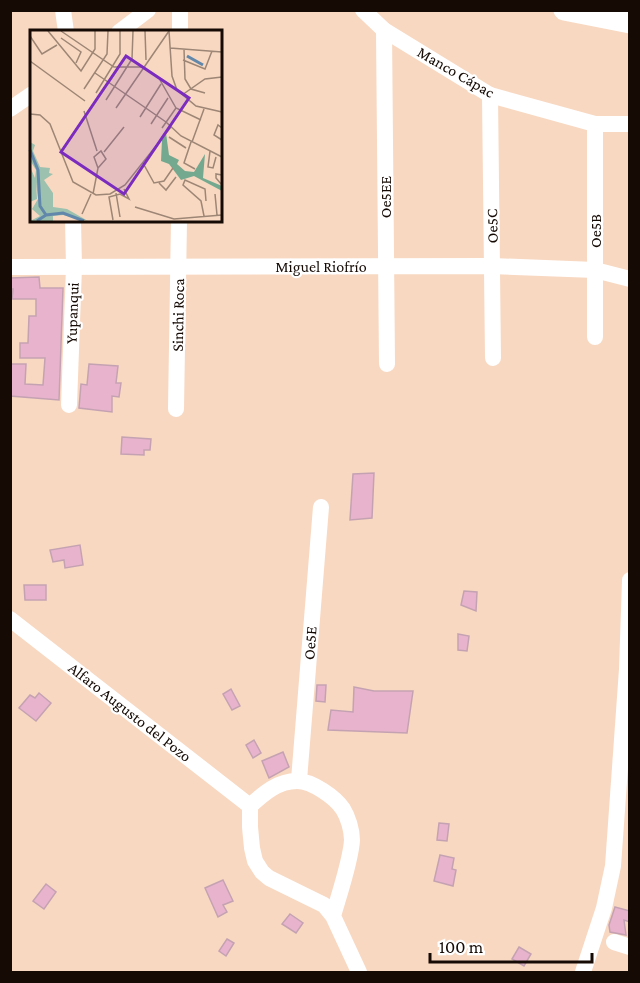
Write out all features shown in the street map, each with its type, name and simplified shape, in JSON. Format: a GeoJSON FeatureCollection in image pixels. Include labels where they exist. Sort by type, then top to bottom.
{"type":"FeatureCollection","features":[{"type":"Feature","properties":{"kind":"main road"},"geometry":{"type":"LineString","coordinates":[[569,11],[630,23]]}},
{"type":"Feature","properties":{"kind":"street"},"geometry":{"type":"LineString","coordinates":[[63,10],[66,30]]}},
{"type":"Feature","properties":{"kind":"street"},"geometry":{"type":"LineString","coordinates":[[122,30],[148,10]]}},
{"type":"Feature","properties":{"kind":"street"},"geometry":{"type":"LineString","coordinates":[[180,10],[180,30]]}},
{"type":"Feature","properties":{"kind":"street","name":"Manco Cápac"},"geometry":{"type":"LineString","coordinates":[[363,10],[384,30],[490,95],[595,124],[630,124]]}},
{"type":"Feature","properties":{"kind":"street","name":"Oe5EE"},"geometry":{"type":"LineString","coordinates":[[384,30],[387,364]]}},
{"type":"Feature","properties":{"kind":"street"},"geometry":{"type":"LineString","coordinates":[[10,109],[30,95]]}},
{"type":"Feature","properties":{"kind":"street","name":"Oe5C"},"geometry":{"type":"LineString","coordinates":[[490,95],[493,358]]}},
{"type":"Feature","properties":{"kind":"street","name":"Oe5B"},"geometry":{"type":"LineString","coordinates":[[595,124],[595,337]]}},
{"type":"Feature","properties":{"kind":"street","name":"Yupanqui"},"geometry":{"type":"LineString","coordinates":[[69,405],[74,222]]}},
{"type":"Feature","properties":{"kind":"street","name":"Sinchi Roca"},"geometry":{"type":"LineString","coordinates":[[176,409],[179,222]]}},
{"type":"Feature","properties":{"kind":"street","name":"Miguel Riofrío"},"geometry":{"type":"LineString","coordinates":[[10,267],[492,266],[595,270],[630,279]]}},
{"type":"Feature","properties":{"kind":"street","name":"Oe5E"},"geometry":{"type":"LineString","coordinates":[[299,780],[321,507]]}},
{"type":"Feature","properties":{"kind":"street"},"geometry":{"type":"LineString","coordinates":[[583,972],[604,908],[613,866],[626,734],[630,580]]}},
{"type":"Feature","properties":{"kind":"street","name":"Alfaro Augusto del Pozo"},"geometry":{"type":"LineString","coordinates":[[10,619],[250,806]]}},
{"type":"Feature","properties":{"kind":"street"},"geometry":{"type":"LineString","coordinates":[[333,916],[352,840],[348,819],[343,809],[312,785],[299,780],[278,784],[250,806],[249,827],[255,861],[269,878],[318,901],[333,916],[359,972]]}},
{"type":"Feature","properties":{"kind":"building"},"geometry":{"type":"Polygon","coordinates":[[[39,277],[40,288],[63,288],[59,400],[10,396],[10,364],[26,364],[25,384],[43,385],[45,358],[20,358],[20,343],[28,343],[29,316],[36,316],[36,299],[12,299],[13,289],[10,289],[10,278],[39,277]]]}},
{"type":"Feature","properties":{"kind":"building"},"geometry":{"type":"Polygon","coordinates":[[[89,364],[118,366],[116,383],[121,383],[119,397],[112,396],[112,412],[79,408],[81,384],[87,385],[89,364]]]}},
{"type":"Feature","properties":{"kind":"building"},"geometry":{"type":"Polygon","coordinates":[[[122,437],[151,439],[150,450],[144,450],[144,455],[121,454],[122,437]]]}},
{"type":"Feature","properties":{"kind":"building"},"geometry":{"type":"Polygon","coordinates":[[[374,473],[372,518],[350,520],[353,474],[374,473]]]}},
{"type":"Feature","properties":{"kind":"building"},"geometry":{"type":"Polygon","coordinates":[[[80,545],[83,565],[65,568],[64,560],[53,562],[50,550],[80,545]]]}},
{"type":"Feature","properties":{"kind":"building"},"geometry":{"type":"Polygon","coordinates":[[[24,585],[46,585],[46,600],[25,600],[24,585]]]}},
{"type":"Feature","properties":{"kind":"building"},"geometry":{"type":"Polygon","coordinates":[[[464,591],[477,592],[476,611],[461,605],[464,591]]]}},
{"type":"Feature","properties":{"kind":"building"},"geometry":{"type":"Polygon","coordinates":[[[458,634],[469,636],[467,651],[458,650],[458,634]]]}},
{"type":"Feature","properties":{"kind":"building"},"geometry":{"type":"Polygon","coordinates":[[[317,685],[326,685],[325,702],[316,701],[317,685]]]}},
{"type":"Feature","properties":{"kind":"building"},"geometry":{"type":"Polygon","coordinates":[[[354,687],[374,691],[413,691],[407,733],[328,730],[331,710],[353,712],[354,687]]]}},
{"type":"Feature","properties":{"kind":"building"},"geometry":{"type":"Polygon","coordinates":[[[231,689],[240,706],[232,710],[223,694],[231,689]]]}},
{"type":"Feature","properties":{"kind":"building"},"geometry":{"type":"Polygon","coordinates":[[[39,693],[51,703],[36,721],[19,708],[30,695],[35,698],[39,693]]]}},
{"type":"Feature","properties":{"kind":"building"},"geometry":{"type":"Polygon","coordinates":[[[254,740],[261,753],[253,758],[246,745],[254,740]]]}},
{"type":"Feature","properties":{"kind":"building"},"geometry":{"type":"Polygon","coordinates":[[[283,752],[289,767],[269,778],[262,761],[283,752]]]}},
{"type":"Feature","properties":{"kind":"building"},"geometry":{"type":"Polygon","coordinates":[[[439,823],[449,824],[447,841],[437,840],[439,823]]]}},
{"type":"Feature","properties":{"kind":"building"},"geometry":{"type":"Polygon","coordinates":[[[440,855],[454,858],[452,869],[456,870],[453,886],[434,881],[440,855]]]}},
{"type":"Feature","properties":{"kind":"building"},"geometry":{"type":"Polygon","coordinates":[[[223,880],[233,901],[223,905],[227,912],[218,917],[205,888],[223,880]]]}},
{"type":"Feature","properties":{"kind":"building"},"geometry":{"type":"Polygon","coordinates":[[[46,884],[56,892],[44,909],[33,901],[46,884]]]}},
{"type":"Feature","properties":{"kind":"building"},"geometry":{"type":"Polygon","coordinates":[[[615,907],[630,911],[630,922],[624,920],[626,935],[610,932],[609,925],[615,907]]]}},
{"type":"Feature","properties":{"kind":"building"},"geometry":{"type":"Polygon","coordinates":[[[290,914],[303,923],[296,933],[282,924],[290,914]]]}},
{"type":"Feature","properties":{"kind":"building"},"geometry":{"type":"Polygon","coordinates":[[[227,939],[234,943],[226,956],[219,951],[227,939]]]}},
{"type":"Feature","properties":{"kind":"building"},"geometry":{"type":"Polygon","coordinates":[[[519,947],[531,954],[524,966],[512,959],[519,947]]]}}]}
